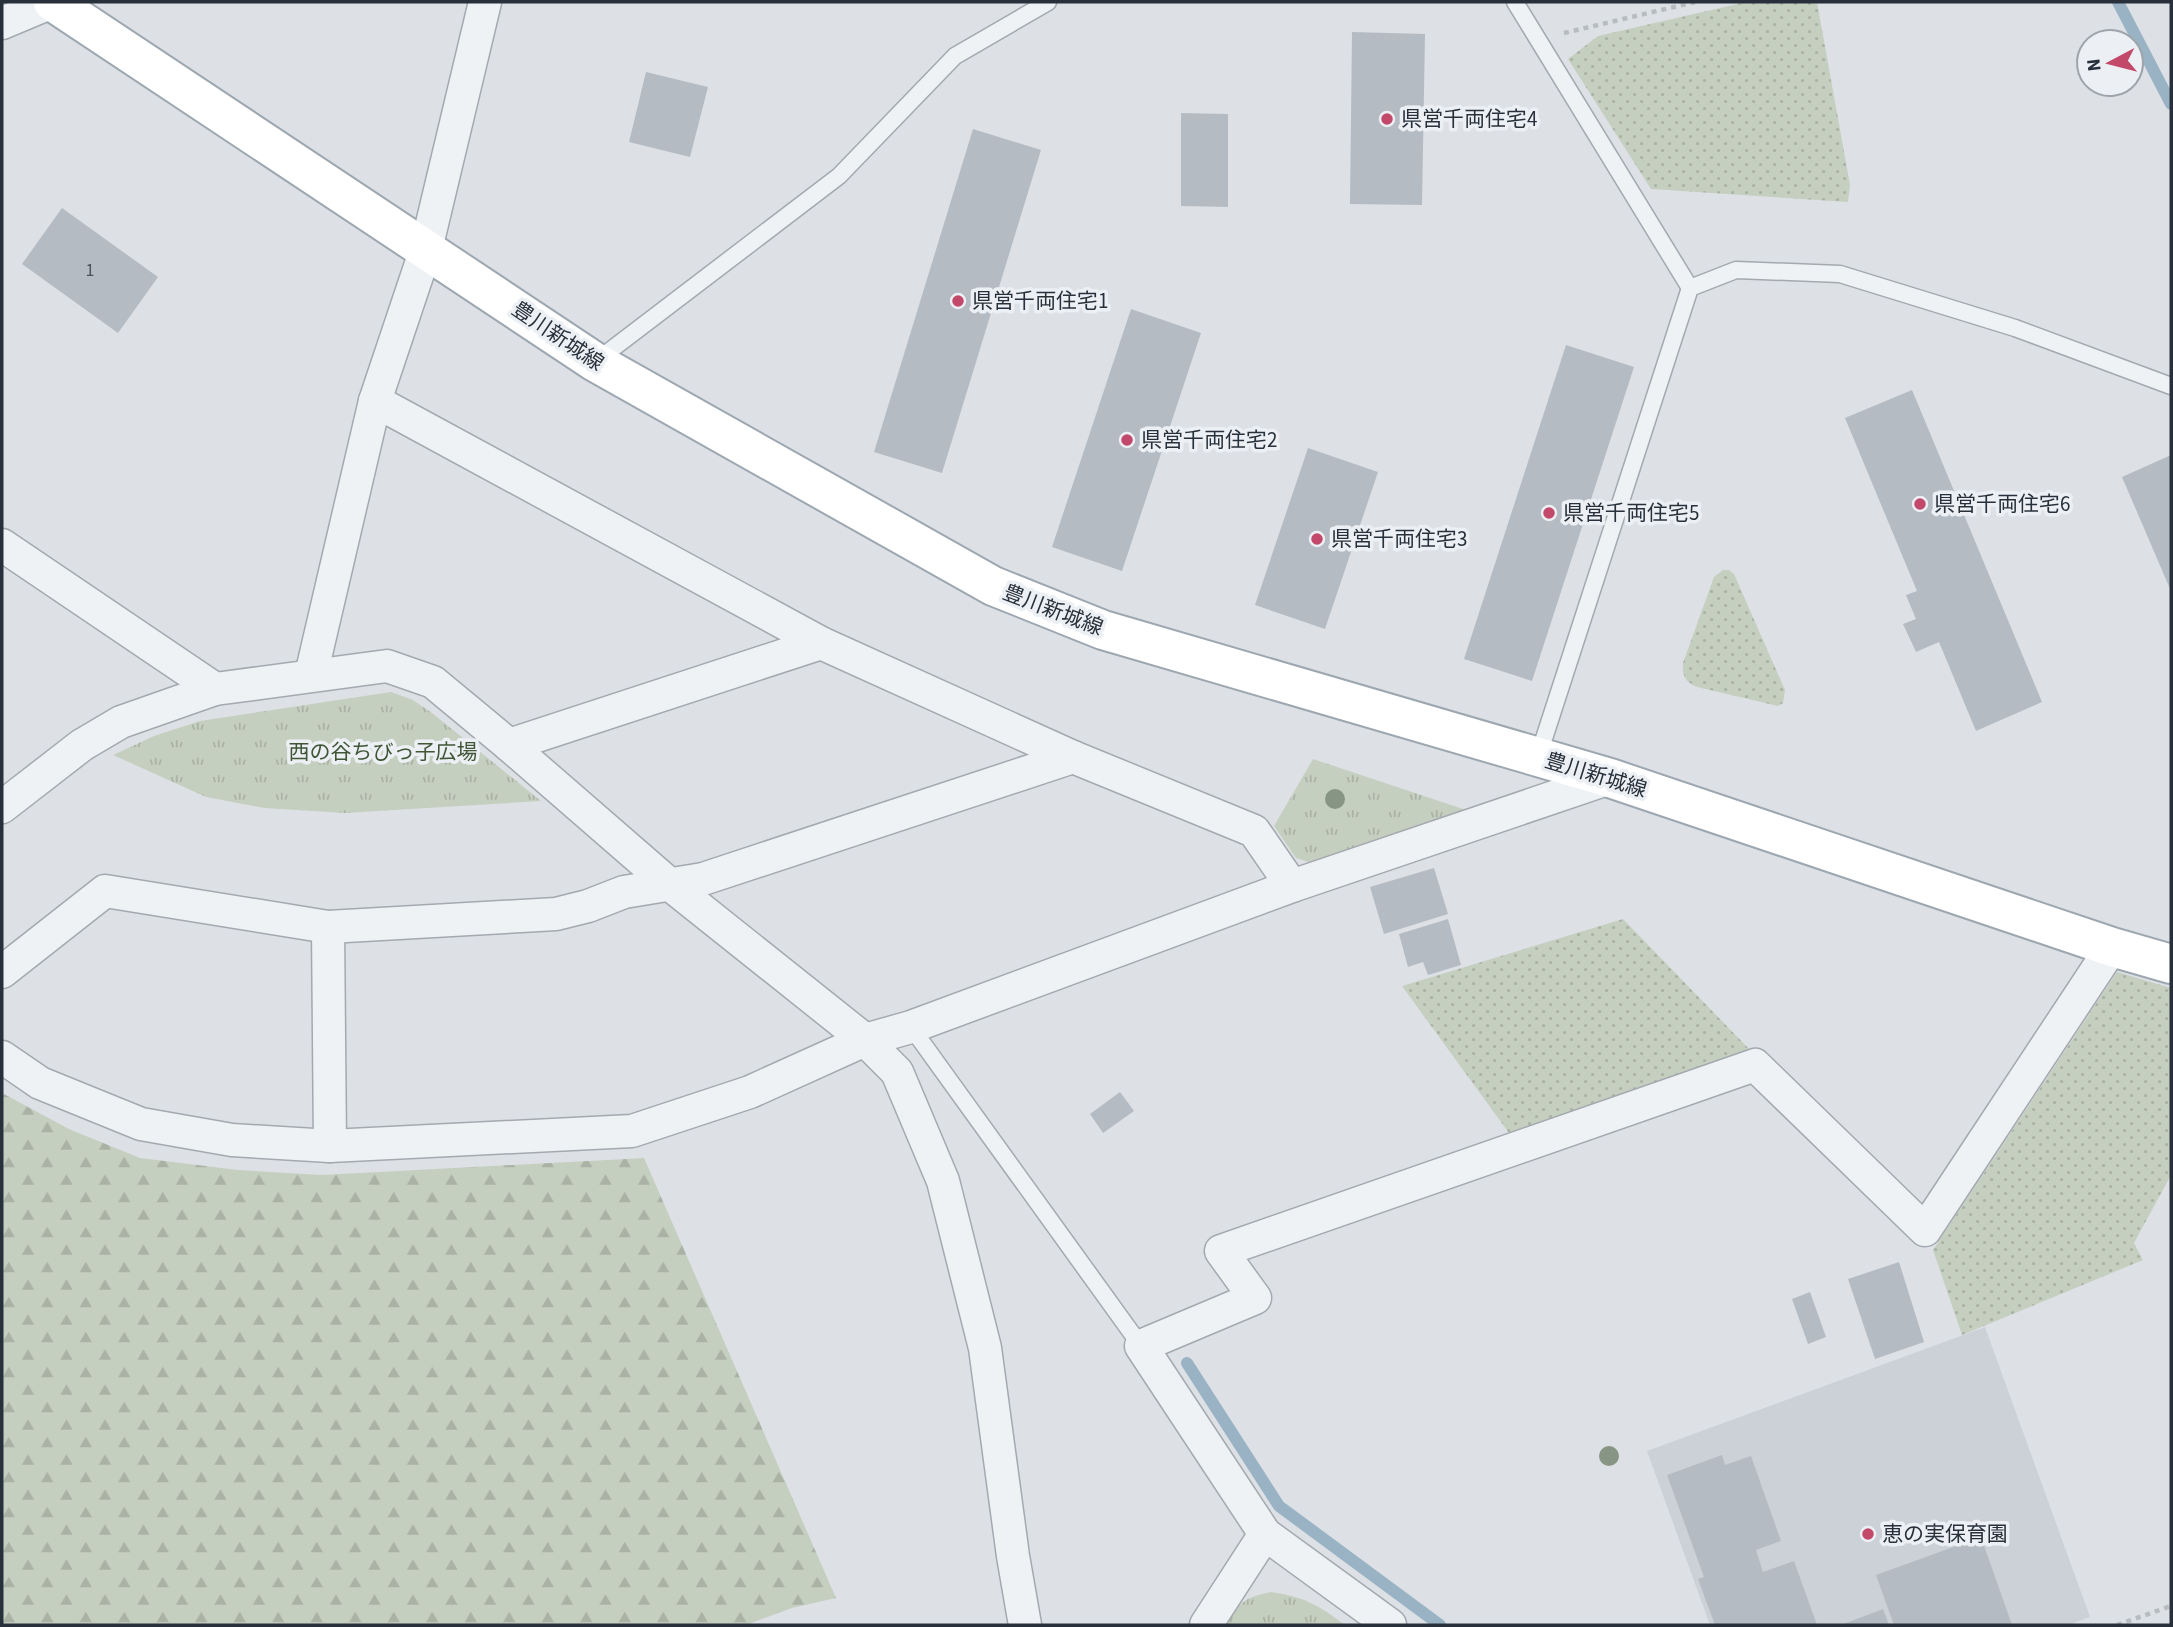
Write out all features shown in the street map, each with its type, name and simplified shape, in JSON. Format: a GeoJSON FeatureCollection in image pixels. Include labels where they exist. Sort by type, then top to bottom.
{"type":"FeatureCollection","features":[{"type":"Feature","properties":{"kind":"main road","name":"豊川新城線"},"geometry":{"type":"LineString","coordinates":[[52,2],[595,362],[993,586],[1104,630],[1610,778],[2112,947],[2171,964]]}},
{"type":"Feature","properties":{"kind":"street"},"geometry":{"type":"LineString","coordinates":[[2,23],[52,2]]}},
{"type":"Feature","properties":{"kind":"street"},"geometry":{"type":"LineString","coordinates":[[311,675],[375,401],[426,248],[485,2]]}},
{"type":"Feature","properties":{"kind":"street"},"geometry":{"type":"LineString","coordinates":[[375,401],[821,643],[1073,757],[1254,831],[1292,886]]}},
{"type":"Feature","properties":{"kind":"street"},"geometry":{"type":"LineString","coordinates":[[2,545],[215,690]]}},
{"type":"Feature","properties":{"kind":"street"},"geometry":{"type":"LineString","coordinates":[[509,745],[821,643]]}},
{"type":"Feature","properties":{"kind":"street"},"geometry":{"type":"LineString","coordinates":[[2,807],[82,745],[121,722],[215,690],[387,666],[433,682],[668,883],[864,1040],[897,1072],[943,1181],[985,1348],[1025,1625]]}},
{"type":"Feature","properties":{"kind":"street"},"geometry":{"type":"LineString","coordinates":[[2,972],[105,891],[328,927],[556,914],[588,906],[624,892],[703,879],[1073,757]]}},
{"type":"Feature","properties":{"kind":"street"},"geometry":{"type":"LineString","coordinates":[[2,1057],[40,1083],[141,1124],[232,1140],[330,1146],[632,1131],[750,1092],[864,1040],[911,1027],[1292,886],[1610,778]]}},
{"type":"Feature","properties":{"kind":"street"},"geometry":{"type":"LineString","coordinates":[[328,927],[330,1146]]}},
{"type":"Feature","properties":{"kind":"street"},"geometry":{"type":"LineString","coordinates":[[1390,1625],[1265,1534],[1141,1346],[1255,1298],[1221,1251],[1755,1065],[1925,1230],[2112,947]]}},
{"type":"Feature","properties":{"kind":"street"},"geometry":{"type":"LineString","coordinates":[[1206,1625],[1265,1534]]}},
{"type":"Feature","properties":{"kind":"lane"},"geometry":{"type":"LineString","coordinates":[[595,362],[839,176],[955,56],[1048,2]]}},
{"type":"Feature","properties":{"kind":"lane"},"geometry":{"type":"LineString","coordinates":[[1515,2],[1690,288],[1538,757]]}},
{"type":"Feature","properties":{"kind":"lane"},"geometry":{"type":"LineString","coordinates":[[1690,288],[1736,270],[1840,274],[2015,328],[2171,386]]}},
{"type":"Feature","properties":{"kind":"lane"},"geometry":{"type":"LineString","coordinates":[[911,1027],[1141,1346]]}},
{"type":"Feature","properties":{"kind":"path"},"geometry":{"type":"LineString","coordinates":[[1536,39],[1695,2]]}},
{"type":"Feature","properties":{"kind":"path"},"geometry":{"type":"LineString","coordinates":[[2117,1625],[2171,1606]]}},
{"type":"Feature","properties":{"kind":"shaded area","name":"恵の実保育園"},"geometry":{"type":"Polygon","coordinates":[[[1985,1327],[2090,1617],[2068,1625],[1710,1625],[1647,1451],[1985,1327]]]}},
{"type":"Feature","properties":{"kind":"green space"},"geometry":{"type":"Polygon","coordinates":[[[1746,2],[1817,2],[1850,185],[1848,202],[1651,189],[1568,59],[1598,36],[1746,2]]]}},
{"type":"Feature","properties":{"kind":"green space"},"geometry":{"type":"Polygon","coordinates":[[[1723,570],[1734,574],[1785,690],[1783,703],[1778,706],[1697,687],[1684,675],[1683,663],[1714,577],[1723,570]]]}},
{"type":"Feature","properties":{"kind":"green space","name":"西の谷ちびっ子広場"},"geometry":{"type":"Polygon","coordinates":[[[391,692],[413,700],[432,713],[541,801],[345,813],[264,808],[206,797],[113,755],[154,736],[200,721],[391,692]]]}},
{"type":"Feature","properties":{"kind":"green space"},"geometry":{"type":"Polygon","coordinates":[[[1313,759],[1472,812],[1318,865],[1296,858],[1274,826],[1313,759]]]}},
{"type":"Feature","properties":{"kind":"green space"},"geometry":{"type":"Polygon","coordinates":[[[1623,919],[1750,1050],[1509,1133],[1402,986],[1623,919]]]}},
{"type":"Feature","properties":{"kind":"green space"},"geometry":{"type":"Polygon","coordinates":[[[2117,972],[2171,988],[2171,1175],[2134,1243],[2143,1260],[1962,1335],[1933,1250],[2117,972]]]}},
{"type":"Feature","properties":{"kind":"green space"},"geometry":{"type":"Polygon","coordinates":[[[2,1093],[69,1129],[140,1158],[238,1170],[322,1175],[644,1158],[836,1598],[792,1608],[746,1625],[2,1625],[2,1093]]]}},
{"type":"Feature","properties":{"kind":"green space"},"geometry":{"type":"Polygon","coordinates":[[[1271,1592],[1311,1603],[1345,1625],[1224,1625],[1243,1602],[1271,1592]]]}},
{"type":"Feature","properties":{"kind":"building","name":"県営千両住宅4"},"geometry":{"type":"Polygon","coordinates":[[[1352,32],[1425,34],[1422,205],[1350,204],[1352,32]]]}},
{"type":"Feature","properties":{"kind":"building"},"geometry":{"type":"Polygon","coordinates":[[[646,72],[708,87],[690,157],[629,142],[646,72]]]}},
{"type":"Feature","properties":{"kind":"building"},"geometry":{"type":"Polygon","coordinates":[[[1181,113],[1228,114],[1228,207],[1181,206],[1181,113]]]}},
{"type":"Feature","properties":{"kind":"building","name":"県営千両住宅1"},"geometry":{"type":"Polygon","coordinates":[[[973,129],[1041,150],[942,473],[874,452],[973,129]]]}},
{"type":"Feature","properties":{"kind":"building"},"geometry":{"type":"Polygon","coordinates":[[[62,208],[158,277],[118,333],[22,264],[62,208]]]}},
{"type":"Feature","properties":{"kind":"building","name":"県営千両住宅2"},"geometry":{"type":"Polygon","coordinates":[[[1131,309],[1201,333],[1122,571],[1052,547],[1131,309]]]}},
{"type":"Feature","properties":{"kind":"building","name":"県営千両住宅5"},"geometry":{"type":"Polygon","coordinates":[[[1566,345],[1634,367],[1532,681],[1464,659],[1566,345]]]}},
{"type":"Feature","properties":{"kind":"building","name":"県営千両住宅6"},"geometry":{"type":"Polygon","coordinates":[[[1912,390],[2042,702],[1976,731],[1939,642],[1916,652],[1903,624],[1916,619],[1906,595],[1917,591],[1845,418],[1912,390]]]}},
{"type":"Feature","properties":{"kind":"building","name":"県営千両住宅3"},"geometry":{"type":"Polygon","coordinates":[[[1308,448],[1378,472],[1325,629],[1255,605],[1308,448]]]}},
{"type":"Feature","properties":{"kind":"building"},"geometry":{"type":"Polygon","coordinates":[[[2171,455],[2171,591],[2122,477],[2171,455]]]}},
{"type":"Feature","properties":{"kind":"building"},"geometry":{"type":"Polygon","coordinates":[[[1434,868],[1448,914],[1384,934],[1370,887],[1434,868]]]}},
{"type":"Feature","properties":{"kind":"building"},"geometry":{"type":"Polygon","coordinates":[[[1448,919],[1461,965],[1428,975],[1423,962],[1408,967],[1399,934],[1448,919]]]}},
{"type":"Feature","properties":{"kind":"building"},"geometry":{"type":"Polygon","coordinates":[[[1120,1092],[1134,1111],[1103,1133],[1090,1114],[1120,1092]]]}},
{"type":"Feature","properties":{"kind":"building"},"geometry":{"type":"Polygon","coordinates":[[[1899,1262],[1924,1342],[1875,1359],[1848,1279],[1899,1262]]]}},
{"type":"Feature","properties":{"kind":"building"},"geometry":{"type":"Polygon","coordinates":[[[1810,1292],[1826,1337],[1808,1344],[1792,1299],[1810,1292]]]}},
{"type":"Feature","properties":{"kind":"building"},"geometry":{"type":"Polygon","coordinates":[[[1722,1455],[1725,1465],[1751,1456],[1781,1541],[1756,1550],[1763,1572],[1794,1561],[1817,1625],[1715,1625],[1698,1579],[1704,1577],[1667,1475],[1722,1455]]]}},
{"type":"Feature","properties":{"kind":"building"},"geometry":{"type":"Polygon","coordinates":[[[1981,1537],[2012,1625],[1894,1625],[1876,1575],[1981,1537]]]}},
{"type":"Feature","properties":{"kind":"building"},"geometry":{"type":"Polygon","coordinates":[[[1883,1609],[1889,1625],[1841,1625],[1883,1609]]]}},
{"type":"Feature","properties":{"kind":"waterway"},"geometry":{"type":"LineString","coordinates":[[2118,2],[2171,104]]}},
{"type":"Feature","properties":{"kind":"waterway"},"geometry":{"type":"LineString","coordinates":[[1187,1363],[1279,1506],[1440,1625]]}},
{"type":"Feature","properties":{"kind":"place","name":"県営千両住宅4"},"geometry":{"type":"Point","coordinates":[1387,119]}},
{"type":"Feature","properties":{"kind":"place","name":"県営千両住宅1"},"geometry":{"type":"Point","coordinates":[958,301]}},
{"type":"Feature","properties":{"kind":"place","name":"県営千両住宅2"},"geometry":{"type":"Point","coordinates":[1127,440]}},
{"type":"Feature","properties":{"kind":"place","name":"県営千両住宅6"},"geometry":{"type":"Point","coordinates":[1920,504]}},
{"type":"Feature","properties":{"kind":"place","name":"県営千両住宅5"},"geometry":{"type":"Point","coordinates":[1549,513]}},
{"type":"Feature","properties":{"kind":"place","name":"県営千両住宅3"},"geometry":{"type":"Point","coordinates":[1317,539]}},
{"type":"Feature","properties":{"kind":"place","name":"恵の実保育園"},"geometry":{"type":"Point","coordinates":[1868,1534]}}]}
